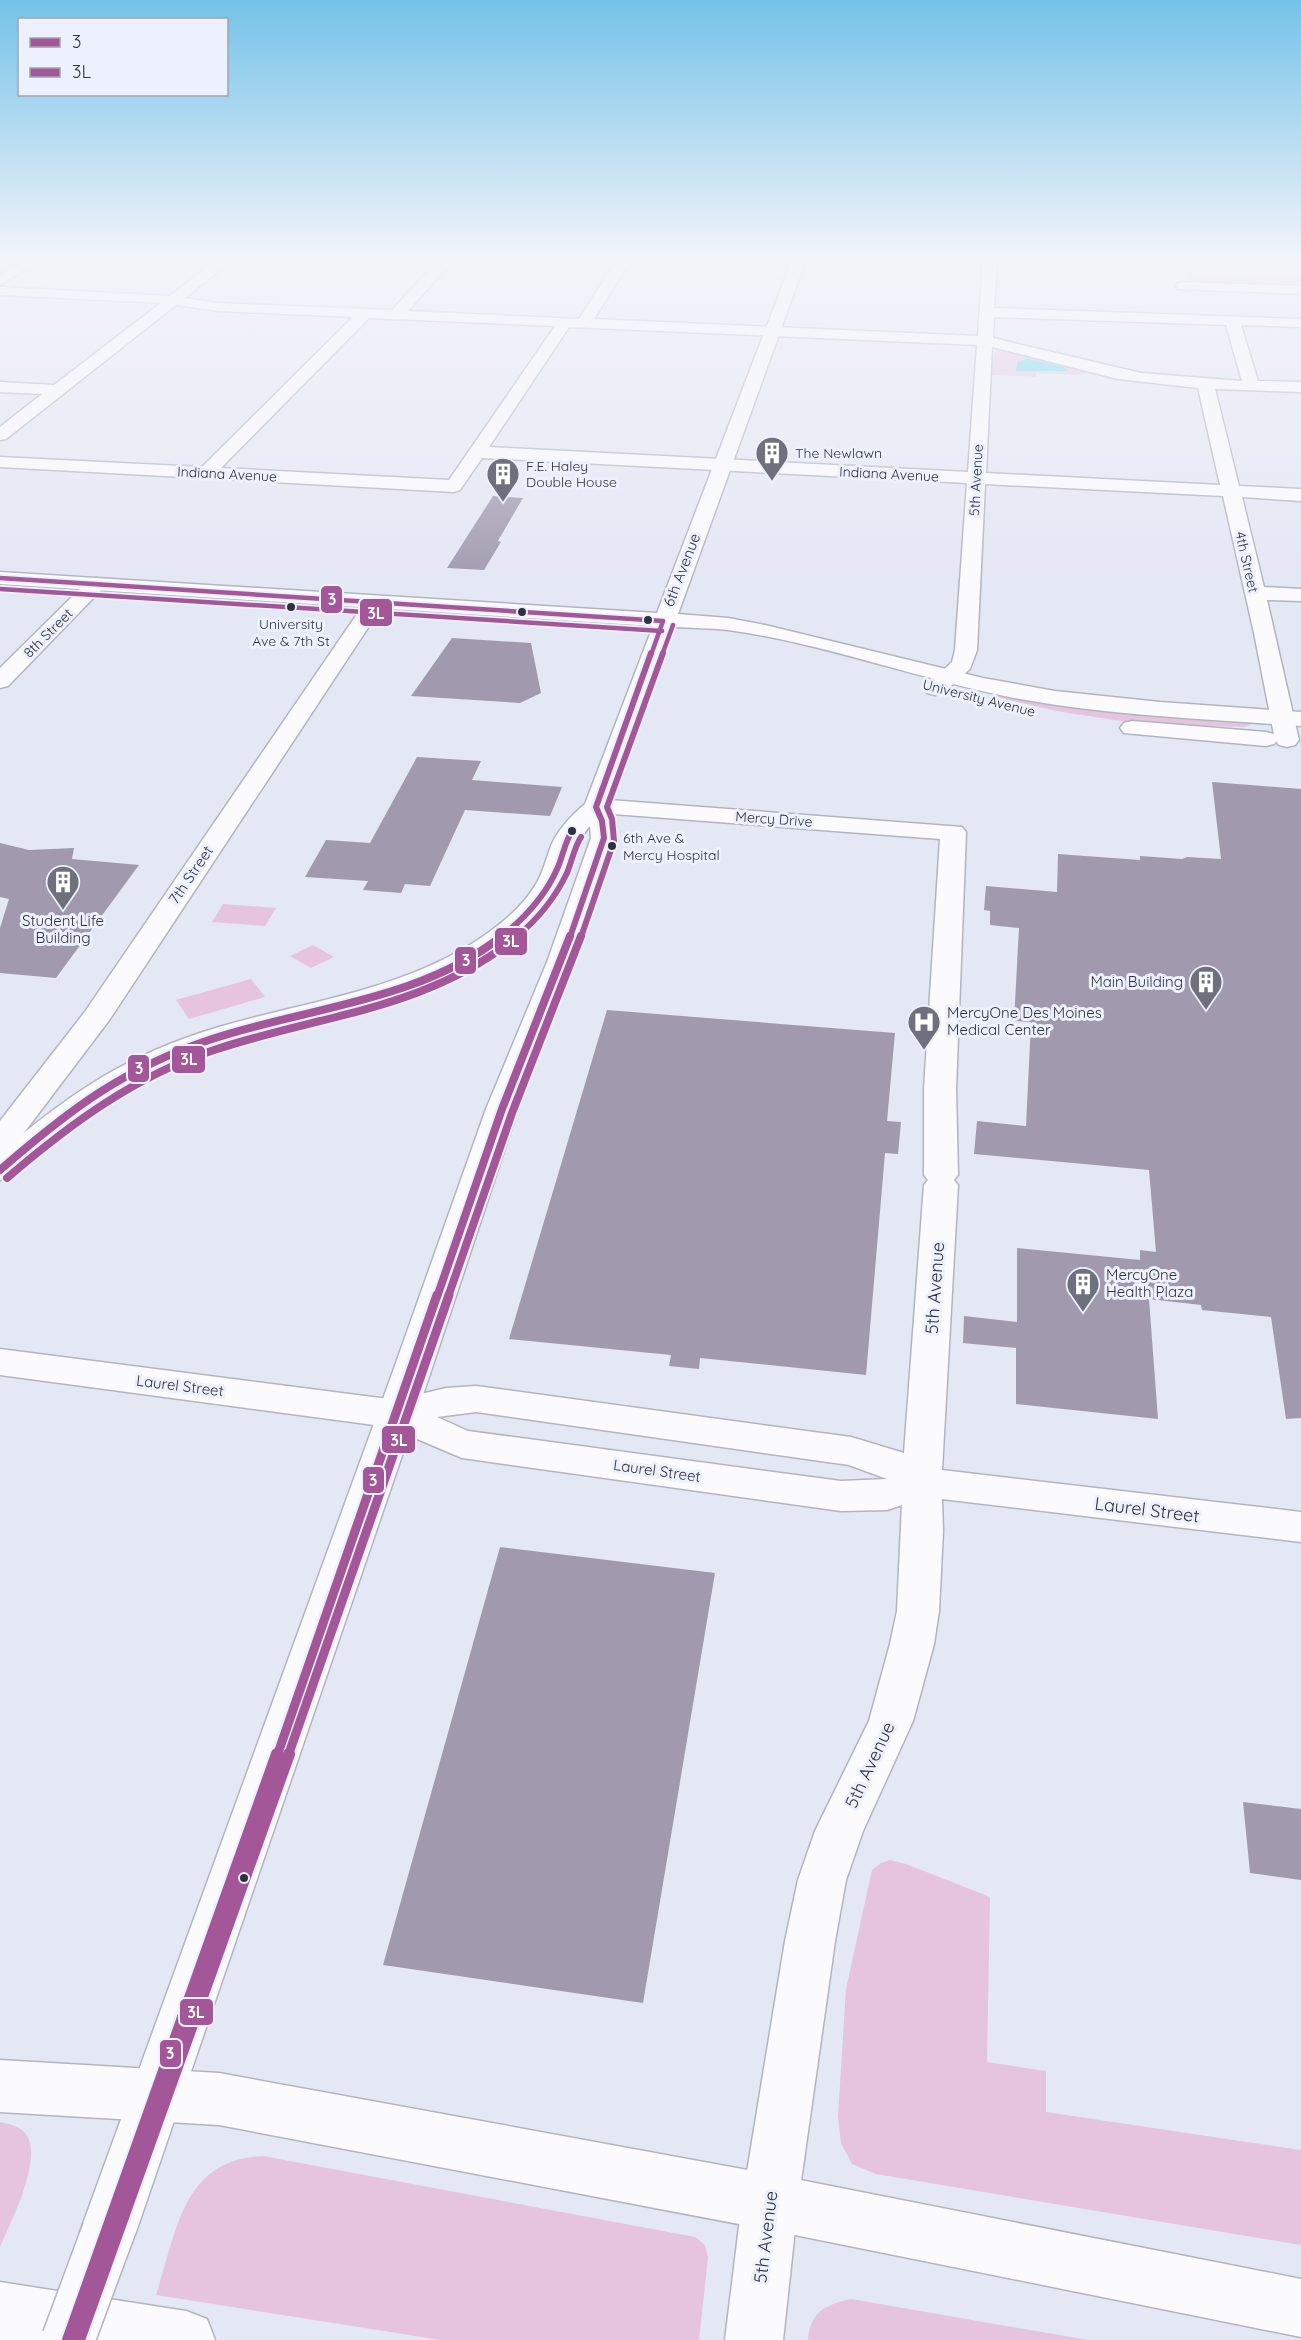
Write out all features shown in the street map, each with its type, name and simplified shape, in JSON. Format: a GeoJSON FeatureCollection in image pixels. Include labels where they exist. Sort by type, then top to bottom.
{"type":"FeatureCollection","features":[{"type":"Feature","properties":{"kind":"main road"},"geometry":{"type":"LineString","coordinates":[[0,435],[85,369]]}},
{"type":"Feature","properties":{"kind":"main road"},"geometry":{"type":"LineString","coordinates":[[206,473],[310,369]]}},
{"type":"Feature","properties":{"kind":"main road"},"geometry":{"type":"LineString","coordinates":[[477,452],[533,369]]}},
{"type":"Feature","properties":{"kind":"main road","name":"6th Avenue"},"geometry":{"type":"LineString","coordinates":[[596,807],[758,369]]}},
{"type":"Feature","properties":{"kind":"main road","name":"5th Avenue"},"geometry":{"type":"LineString","coordinates":[[943,682],[962,664],[966,650],[983,369]]}},
{"type":"Feature","properties":{"kind":"main road"},"geometry":{"type":"LineString","coordinates":[[1103,369],[1120,374],[1205,383],[1301,387]]}},
{"type":"Feature","properties":{"kind":"main road"},"geometry":{"type":"LineString","coordinates":[[1246,369],[1251,385]]}},
{"type":"Feature","properties":{"kind":"main road","name":"4th Street"},"geometry":{"type":"LineString","coordinates":[[1205,383],[1254,592],[1293,730]]}},
{"type":"Feature","properties":{"kind":"main road"},"geometry":{"type":"LineString","coordinates":[[0,387],[58,390]]}},
{"type":"Feature","properties":{"kind":"main road","name":"Indiana Avenue"},"geometry":{"type":"LineString","coordinates":[[0,462],[454,486],[477,452],[1301,495]]}},
{"type":"Feature","properties":{"kind":"main road","name":"University Avenue"},"geometry":{"type":"LineString","coordinates":[[0,578],[663,621],[694,630],[943,682],[1035,713],[1182,734],[1293,730]]}},
{"type":"Feature","properties":{"kind":"main road","name":"8th Street"},"geometry":{"type":"LineString","coordinates":[[0,681],[96,584]]}},
{"type":"Feature","properties":{"kind":"main road"},"geometry":{"type":"LineString","coordinates":[[1254,592],[1301,595]]}},
{"type":"Feature","properties":{"kind":"main road","name":"7th Street"},"geometry":{"type":"LineString","coordinates":[[0,1143],[95,1019],[375,602]]}},
{"type":"Feature","properties":{"kind":"main road"},"geometry":{"type":"LineString","coordinates":[[0,1170],[53,1124],[90,1097],[159,1060],[228,1034],[337,1008],[406,987],[482,951],[511,929],[536,903],[551,882],[569,835],[596,807],[602,821],[604,838],[561,962],[502,1109],[157,2094],[68,2340]]}},
{"type":"Feature","properties":{"kind":"main road","name":"Mercy Drive"},"geometry":{"type":"LineString","coordinates":[[596,807],[952,832]]}},
{"type":"Feature","properties":{"kind":"main road","name":"5th Avenue"},"geometry":{"type":"LineString","coordinates":[[755,2337],[770,2202],[810,1941],[822,1881],[839,1831],[891,1721],[912,1644],[918,1611],[923,1531],[922,1482],[941,1180],[940,1089],[952,832]]}},
{"type":"Feature","properties":{"kind":"main road","name":"Laurel Street"},"geometry":{"type":"LineString","coordinates":[[0,1362],[396,1414],[462,1444],[841,1496],[886,1495],[922,1482],[1301,1527]]}},
{"type":"Feature","properties":{"kind":"main road"},"geometry":{"type":"LineString","coordinates":[[0,2063],[63,2091]]}},
{"type":"Feature","properties":{"kind":"main road"},"geometry":{"type":"LineString","coordinates":[[0,2086],[219,2099],[770,2202],[1301,2308]]}},
{"type":"Feature","properties":{"kind":"main road"},"geometry":{"type":"LineString","coordinates":[[0,2311],[186,2340]]}},
{"type":"Feature","properties":{"kind":"shaded area"},"geometry":{"type":"Polygon","coordinates":[[[993,369],[1081,369],[1089,372],[1080,375],[1036,373],[1036,377],[992,375],[993,369]]]}},
{"type":"Feature","properties":{"kind":"shaded area"},"geometry":{"type":"Polygon","coordinates":[[[996,692],[1253,722],[1253,724],[1243,727],[1141,724],[1062,712],[991,696],[996,692]]]}},
{"type":"Feature","properties":{"kind":"shaded area"},"geometry":{"type":"Polygon","coordinates":[[[223,904],[276,908],[265,926],[212,922],[223,904]]]}},
{"type":"Feature","properties":{"kind":"shaded area"},"geometry":{"type":"Polygon","coordinates":[[[313,945],[334,957],[311,968],[290,956],[313,945]]]}},
{"type":"Feature","properties":{"kind":"shaded area"},"geometry":{"type":"Polygon","coordinates":[[[251,979],[265,997],[189,1019],[176,1000],[251,979]]]}},
{"type":"Feature","properties":{"kind":"shaded area"},"geometry":{"type":"Polygon","coordinates":[[[890,1860],[906,1864],[990,1897],[987,2062],[1046,2071],[1046,2112],[1301,2150],[1301,2245],[876,2174],[852,2164],[841,2143],[838,2116],[846,1989],[872,1870],[890,1860]]]}},
{"type":"Feature","properties":{"kind":"shaded area"},"geometry":{"type":"Polygon","coordinates":[[[0,2122],[17,2127],[25,2133],[30,2144],[31,2157],[24,2190],[0,2247],[0,2122]]]}},
{"type":"Feature","properties":{"kind":"shaded area"},"geometry":{"type":"Polygon","coordinates":[[[263,2156],[695,2237],[705,2245],[708,2257],[699,2340],[441,2340],[156,2295],[178,2224],[187,2203],[199,2185],[215,2170],[236,2160],[263,2156]]]}},
{"type":"Feature","properties":{"kind":"shaded area"},"geometry":{"type":"Polygon","coordinates":[[[851,2299],[1088,2340],[808,2340],[809,2330],[820,2311],[851,2299]]]}},
{"type":"Feature","properties":{"kind":"water"},"geometry":{"type":"Polygon","coordinates":[[[1066,369],[1068,371],[1016,371],[1066,369]]]}},
{"type":"Feature","properties":{"kind":"building"},"geometry":{"type":"Polygon","coordinates":[[[493,496],[523,498],[484,570],[447,568],[493,496]]]}},
{"type":"Feature","properties":{"kind":"building"},"geometry":{"type":"Polygon","coordinates":[[[452,638],[531,643],[541,693],[520,703],[411,696],[452,638]]]}},
{"type":"Feature","properties":{"kind":"building"},"geometry":{"type":"Polygon","coordinates":[[[417,757],[481,761],[472,780],[562,787],[550,816],[465,810],[430,886],[405,884],[401,893],[363,890],[368,881],[305,877],[326,840],[370,843],[417,757]]]}},
{"type":"Feature","properties":{"kind":"building"},"geometry":{"type":"Polygon","coordinates":[[[1212,782],[1301,789],[1301,1418],[1286,1419],[1271,1317],[1202,1310],[1201,1305],[1149,1299],[1158,1419],[1016,1404],[1016,1348],[963,1343],[964,1316],[1017,1322],[1017,1248],[1140,1260],[1140,1250],[1156,1252],[1149,1170],[974,1154],[977,1121],[1026,1126],[1031,1022],[1014,1021],[1019,928],[990,925],[990,911],[984,910],[986,886],[1057,892],[1058,854],[1140,860],[1140,856],[1221,859],[1212,782]]]}},
{"type":"Feature","properties":{"kind":"building","name":"Student Life Building"},"geometry":{"type":"Polygon","coordinates":[[[0,843],[29,850],[74,848],[72,859],[139,865],[56,978],[0,973],[0,928],[9,899],[0,897],[0,843]]]}},
{"type":"Feature","properties":{"kind":"building"},"geometry":{"type":"Polygon","coordinates":[[[607,1010],[895,1033],[887,1121],[901,1122],[898,1154],[885,1153],[866,1375],[700,1358],[699,1369],[669,1366],[671,1355],[509,1339],[607,1010]]]}},
{"type":"Feature","properties":{"kind":"building"},"geometry":{"type":"Polygon","coordinates":[[[500,1547],[715,1573],[643,2003],[383,1965],[500,1547]]]}},
{"type":"Feature","properties":{"kind":"building"},"geometry":{"type":"Polygon","coordinates":[[[1243,1802],[1301,1809],[1301,1880],[1250,1873],[1243,1802]]]}},
{"type":"Feature","properties":{"kind":"transit line","name":"3"},"geometry":{"type":"LineString","coordinates":[[0,578],[663,621]]}},
{"type":"Feature","properties":{"kind":"transit line","name":"3L"},"geometry":{"type":"LineString","coordinates":[[0,589],[662,631]]}},
{"type":"Feature","properties":{"kind":"transit line","name":"3"},"geometry":{"type":"LineString","coordinates":[[68,2340],[303,1682],[502,1109],[561,962],[604,838],[602,821],[596,807],[663,621]]}},
{"type":"Feature","properties":{"kind":"transit line","name":"3L"},"geometry":{"type":"LineString","coordinates":[[79,2340],[313,1686],[512,1113],[571,966],[614,841],[612,819],[607,807],[673,625]]}},
{"type":"Feature","properties":{"kind":"transit line","name":"3"},"geometry":{"type":"LineString","coordinates":[[0,1170],[54,1123],[88,1098],[155,1061],[228,1034],[380,995],[453,968],[486,948],[517,924],[529,911],[551,881],[572,831]]}},
{"type":"Feature","properties":{"kind":"transit line","name":"3L"},"geometry":{"type":"LineString","coordinates":[[7,1178],[79,1119],[127,1088],[153,1075],[213,1050],[418,994],[456,977],[493,956],[526,929],[550,902],[568,871],[581,837]]}},
{"type":"Feature","properties":{"kind":"place","name":"The Newlawn"},"geometry":{"type":"Point","coordinates":[772,482]}},
{"type":"Feature","properties":{"kind":"place","name":"F.E. Haley Double House"},"geometry":{"type":"Point","coordinates":[503,503]}},
{"type":"Feature","properties":{"kind":"place","name":"University Ave & 7th St"},"geometry":{"type":"Point","coordinates":[291,607]}},
{"type":"Feature","properties":{"kind":"place","name":"6th Ave & Mercy Hospital"},"geometry":{"type":"Point","coordinates":[612,846]}},
{"type":"Feature","properties":{"kind":"place","name":"Student Life Building"},"geometry":{"type":"Point","coordinates":[63,911]}},
{"type":"Feature","properties":{"kind":"place","name":"Main Building"},"geometry":{"type":"Point","coordinates":[1206,1011]}},
{"type":"Feature","properties":{"kind":"place","name":"MercyOne Des Moines Medical Center"},"geometry":{"type":"Point","coordinates":[924,1051]}},
{"type":"Feature","properties":{"kind":"place","name":"MercyOne Health Plaza"},"geometry":{"type":"Point","coordinates":[1083,1313]}}]}
